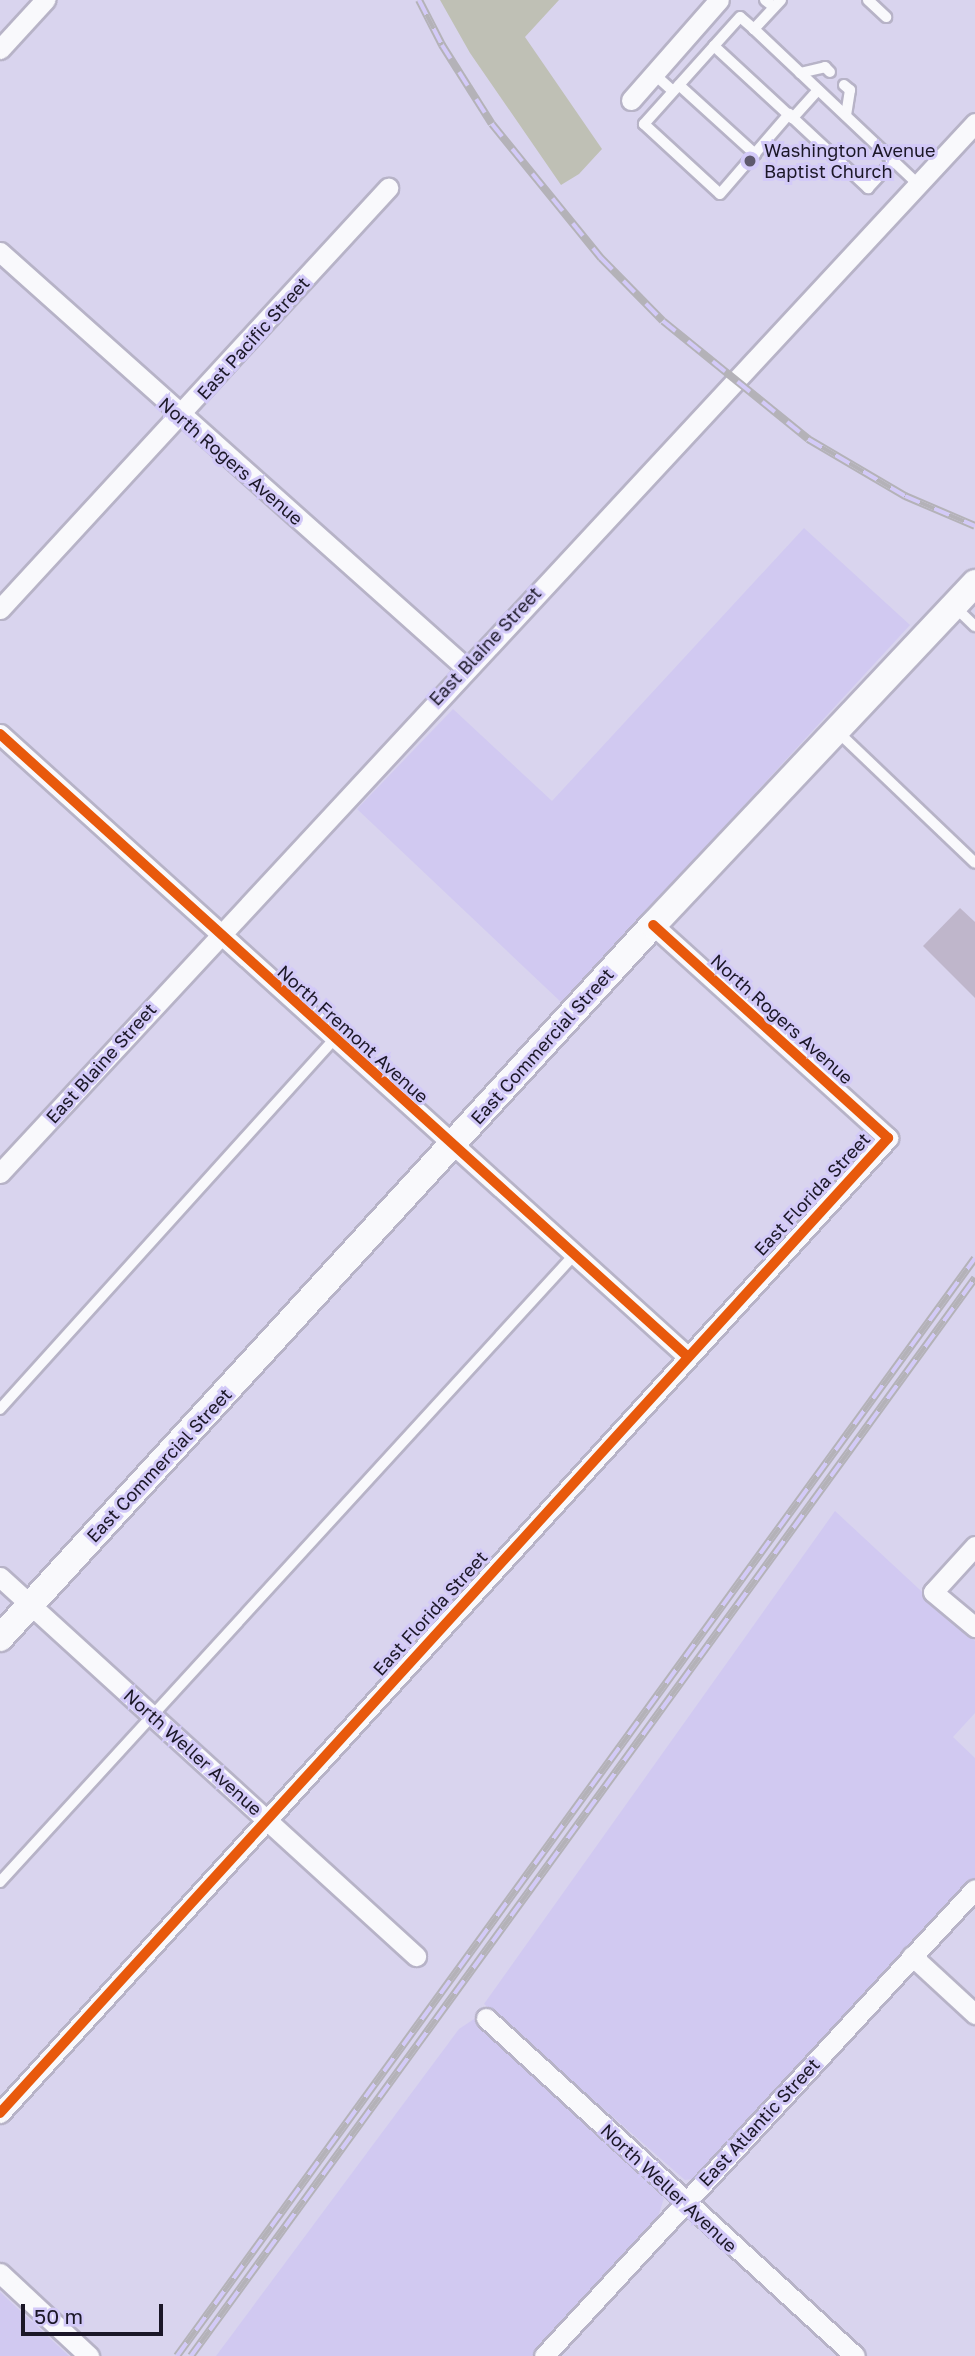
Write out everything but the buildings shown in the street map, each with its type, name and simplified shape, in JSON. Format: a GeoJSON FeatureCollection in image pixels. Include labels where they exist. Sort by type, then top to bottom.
{"type":"FeatureCollection","features":[{"type":"Feature","properties":{"kind":"street"},"geometry":{"type":"LineString","coordinates":[[0,49],[45,0]]}},
{"type":"Feature","properties":{"kind":"street"},"geometry":{"type":"LineString","coordinates":[[631,100],[719,0]]}},
{"type":"Feature","properties":{"kind":"street","name":"East Blaine Street"},"geometry":{"type":"LineString","coordinates":[[0,1173],[465,667],[975,123]]}},
{"type":"Feature","properties":{"kind":"street","name":"East Pacific Street"},"geometry":{"type":"LineString","coordinates":[[0,609],[181,418],[388,188]]}},
{"type":"Feature","properties":{"kind":"street","name":"North Rogers Avenue"},"geometry":{"type":"LineString","coordinates":[[0,253],[181,418],[465,667]]}},
{"type":"Feature","properties":{"kind":"street","name":"East Commercial Street"},"geometry":{"type":"LineString","coordinates":[[0,1638],[653,925],[975,583]]}},
{"type":"Feature","properties":{"kind":"street","name":"North Fremont Avenue"},"geometry":{"type":"LineString","coordinates":[[0,734],[451,1146],[687,1356]]}},
{"type":"Feature","properties":{"kind":"street","name":"North Rogers Avenue"},"geometry":{"type":"LineString","coordinates":[[653,925],[888,1138]]}},
{"type":"Feature","properties":{"kind":"street","name":"East Florida Street"},"geometry":{"type":"LineString","coordinates":[[0,2113],[888,1138]]}},
{"type":"Feature","properties":{"kind":"street"},"geometry":{"type":"LineString","coordinates":[[975,1546],[933,1592],[975,1627]]}},
{"type":"Feature","properties":{"kind":"street","name":"North Weller Avenue"},"geometry":{"type":"LineString","coordinates":[[0,1577],[416,1956]]}},
{"type":"Feature","properties":{"kind":"street","name":"East Atlantic Street"},"geometry":{"type":"LineString","coordinates":[[544,2356],[975,1889]]}},
{"type":"Feature","properties":{"kind":"street"},"geometry":{"type":"LineString","coordinates":[[912,1956],[975,2014]]}},
{"type":"Feature","properties":{"kind":"street","name":"North Weller Avenue"},"geometry":{"type":"LineString","coordinates":[[486,2018],[684,2203],[855,2356]]}},
{"type":"Feature","properties":{"kind":"street"},"geometry":{"type":"LineString","coordinates":[[0,2273],[89,2356]]}},
{"type":"Feature","properties":{"kind":"lane"},"geometry":{"type":"LineString","coordinates":[[754,29],[777,4],[765,0]]}},
{"type":"Feature","properties":{"kind":"lane"},"geometry":{"type":"LineString","coordinates":[[868,0],[886,17]]}},
{"type":"Feature","properties":{"kind":"lane"},"geometry":{"type":"LineString","coordinates":[[818,90],[720,194],[644,124],[740,18],[754,29],[918,184]]}},
{"type":"Feature","properties":{"kind":"lane"},"geometry":{"type":"LineString","coordinates":[[714,46],[868,188],[893,160]]}},
{"type":"Feature","properties":{"kind":"lane"},"geometry":{"type":"LineString","coordinates":[[800,73],[825,67],[830,72]]}},
{"type":"Feature","properties":{"kind":"lane"},"geometry":{"type":"LineString","coordinates":[[654,74],[676,88],[755,154]]}},
{"type":"Feature","properties":{"kind":"lane"},"geometry":{"type":"LineString","coordinates":[[844,85],[850,90],[846,116]]}},
{"type":"Feature","properties":{"kind":"lane"},"geometry":{"type":"LineString","coordinates":[[954,605],[975,626]]}},
{"type":"Feature","properties":{"kind":"lane"},"geometry":{"type":"LineString","coordinates":[[836,730],[975,863]]}},
{"type":"Feature","properties":{"kind":"lane"},"geometry":{"type":"LineString","coordinates":[[0,1409],[334,1040]]}},
{"type":"Feature","properties":{"kind":"lane"},"geometry":{"type":"LineString","coordinates":[[0,1882],[574,1255]]}},
{"type":"Feature","properties":{"kind":"shaded area"},"geometry":{"type":"Polygon","coordinates":[[[440,0],[559,0],[525,37],[602,149],[579,174],[561,185],[470,53],[440,0]]]}},
{"type":"Feature","properties":{"kind":"shaded area"},"geometry":{"type":"Polygon","coordinates":[[[804,528],[910,625],[562,1003],[357,809],[453,709],[552,801],[804,528]]]}},
{"type":"Feature","properties":{"kind":"shaded area"},"geometry":{"type":"Polygon","coordinates":[[[835,1511],[975,1641],[975,1713],[953,1737],[975,1758],[975,1879],[693,2179],[685,2180],[484,2004],[835,1511]]]}},
{"type":"Feature","properties":{"kind":"shaded area"},"geometry":{"type":"Polygon","coordinates":[[[474,2019],[664,2198],[658,2217],[532,2356],[216,2356],[459,2029],[474,2019]]]}},
{"type":"Feature","properties":{"kind":"shaded area"},"geometry":{"type":"Polygon","coordinates":[[[0,2292],[69,2356],[0,2356],[0,2292]]]}},
{"type":"Feature","properties":{"kind":"railway"},"geometry":{"type":"LineString","coordinates":[[419,0],[442,45],[492,124],[601,258],[663,321],[808,439],[905,496],[975,526]]}},
{"type":"Feature","properties":{"kind":"railway"},"geometry":{"type":"LineString","coordinates":[[177,2356],[975,1258]]}},
{"type":"Feature","properties":{"kind":"railway"},"geometry":{"type":"LineString","coordinates":[[191,2356],[975,1278]]}},
{"type":"Feature","properties":{"kind":"cycle path"},"geometry":{"type":"LineString","coordinates":[[0,734],[687,1356]]}},
{"type":"Feature","properties":{"kind":"cycle path"},"geometry":{"type":"LineString","coordinates":[[0,2113],[888,1138],[653,925]]}},
{"type":"Feature","properties":{"kind":"place","name":"Washington Avenue Baptist Church"},"geometry":{"type":"Point","coordinates":[750,161]}}]}
